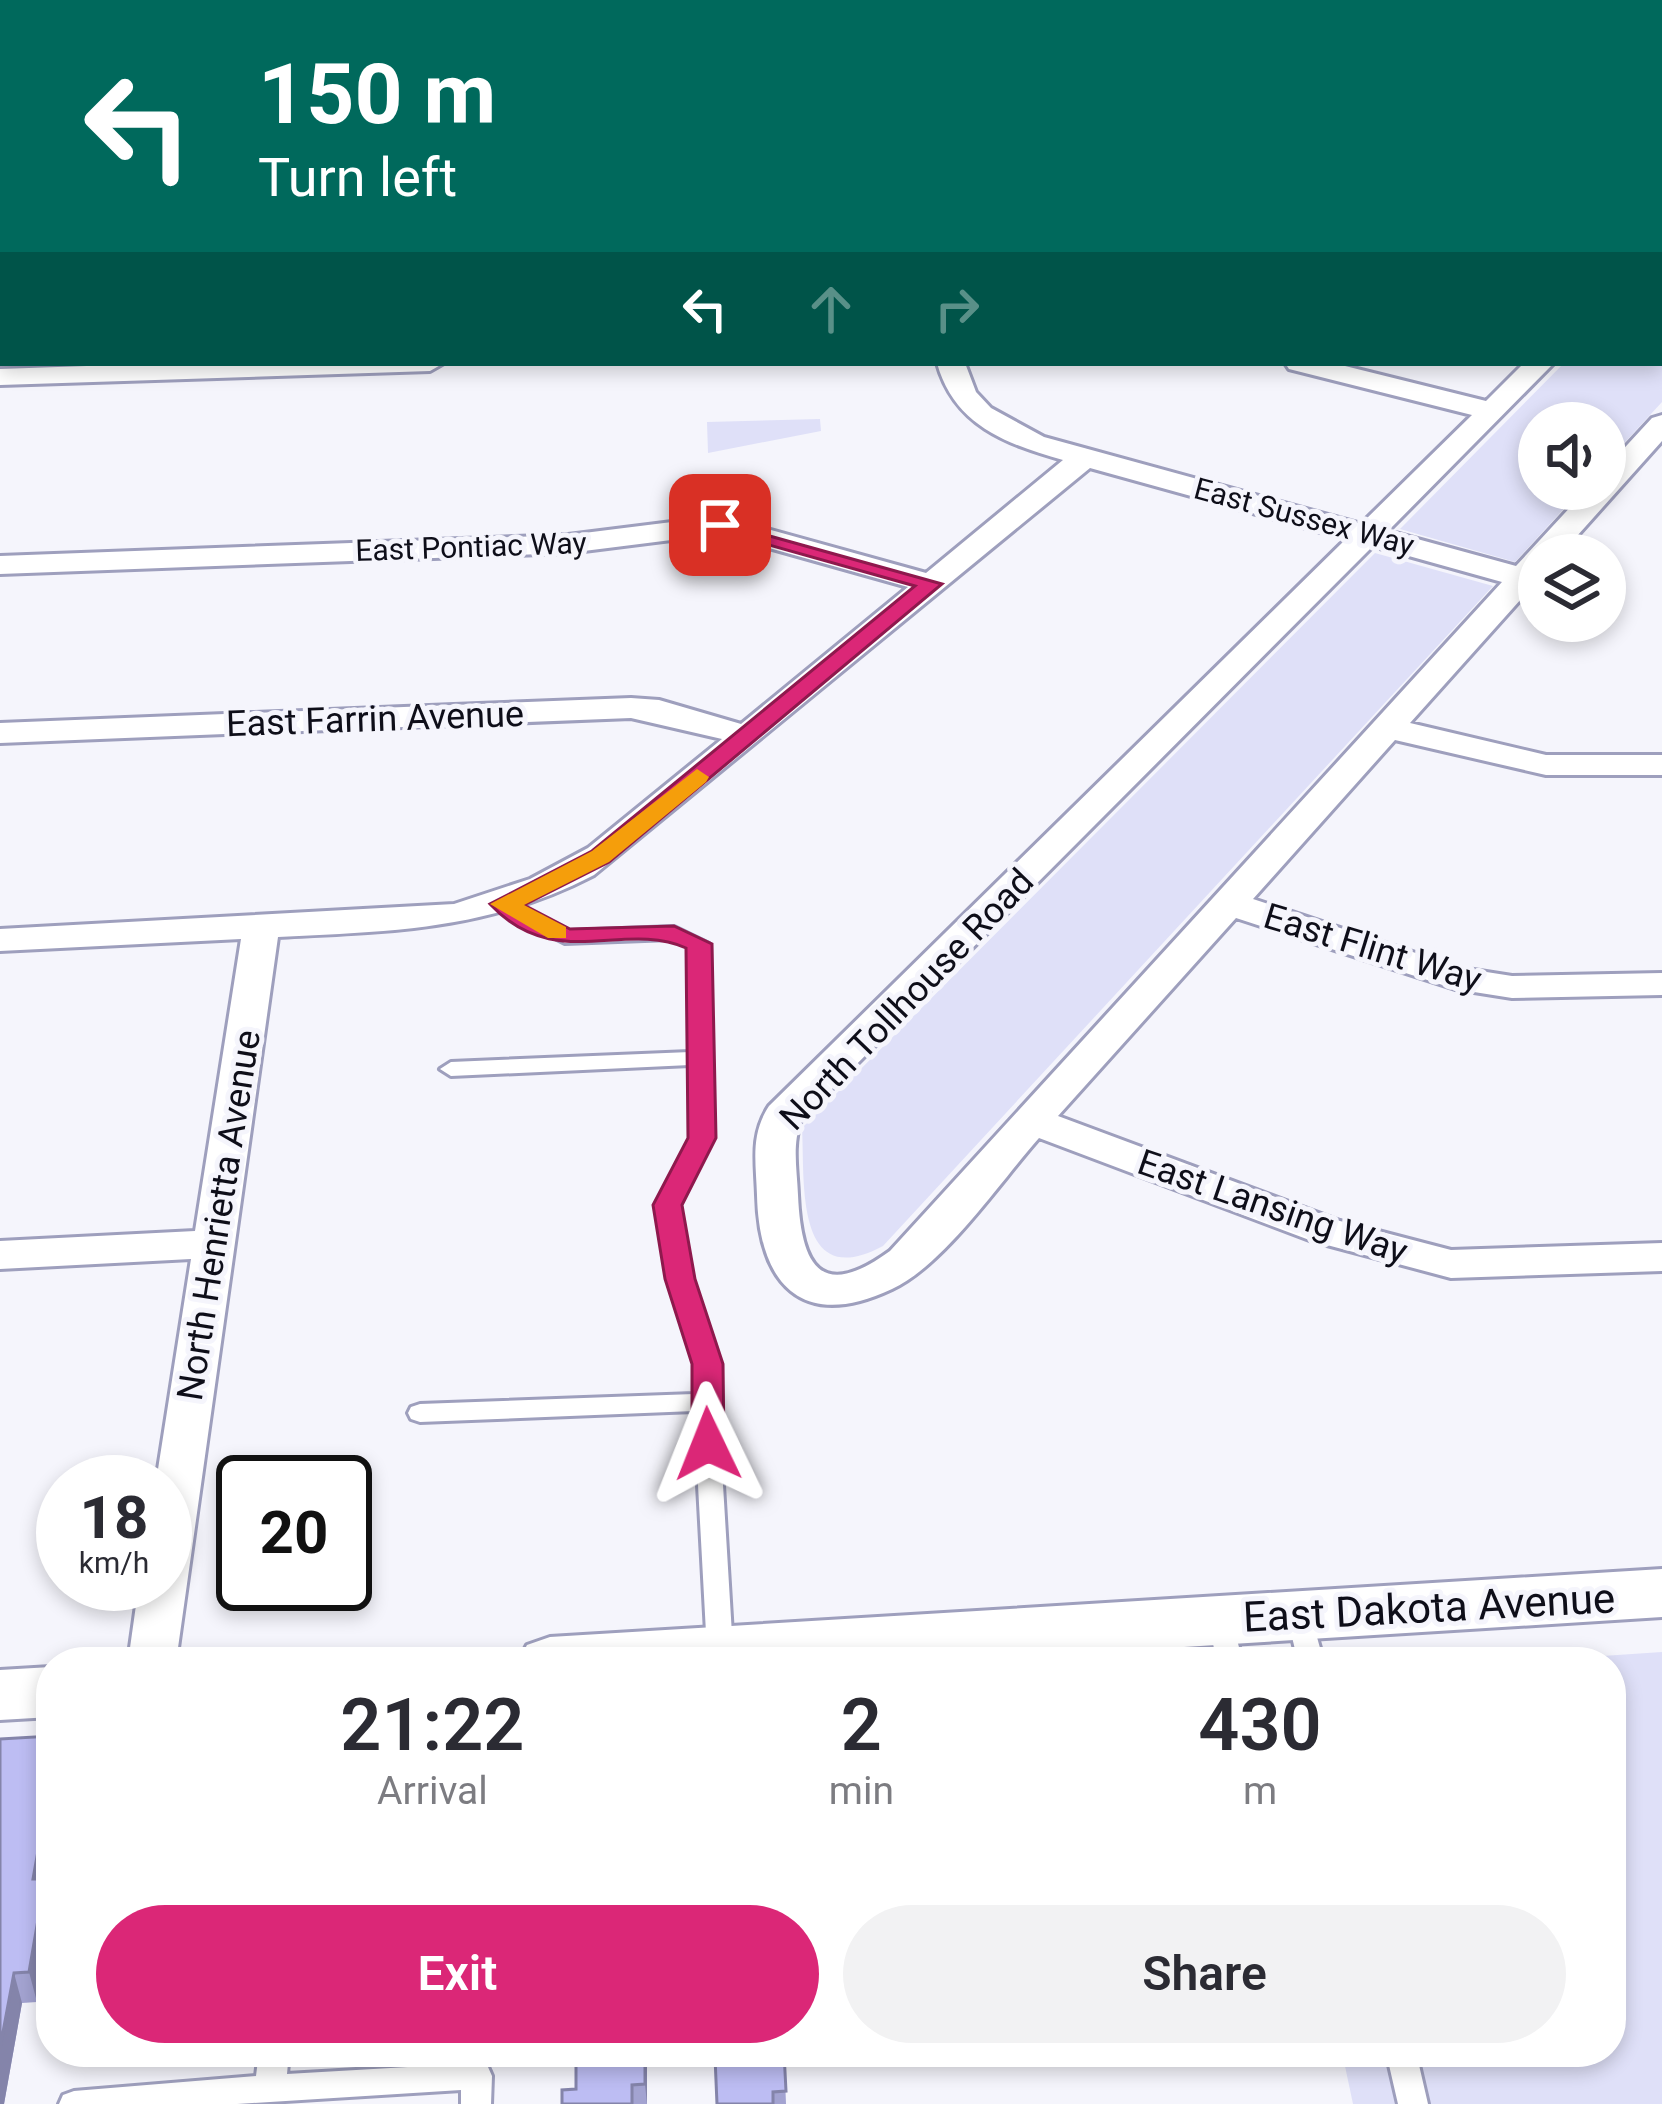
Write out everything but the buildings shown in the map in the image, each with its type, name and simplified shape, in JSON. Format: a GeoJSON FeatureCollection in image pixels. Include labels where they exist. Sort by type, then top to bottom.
{"type":"FeatureCollection","features":[{"type":"Feature","properties":{"kind":"street"},"geometry":{"type":"LineString","coordinates":[[0,377],[325,366]]}},
{"type":"Feature","properties":{"kind":"street","name":"East Sussex Way"},"geometry":{"type":"LineString","coordinates":[[952,366],[962,399],[995,426],[1084,457],[1371,536],[1518,561]]}},
{"type":"Feature","properties":{"kind":"street"},"geometry":{"type":"LineString","coordinates":[[1311,366],[1492,410]]}},
{"type":"Feature","properties":{"kind":"street","name":"North Tollhouse Road"},"geometry":{"type":"LineString","coordinates":[[1518,583],[1033,1121],[884,1279],[855,1291],[828,1291],[809,1284],[781,1247],[772,1136],[783,1115],[1371,536],[1537,366]]}},
{"type":"Feature","properties":{"kind":"street","name":"North Tollhouse Road"},"geometry":{"type":"LineString","coordinates":[[1626,464],[1662,424]]}},
{"type":"Feature","properties":{"kind":"street"},"geometry":{"type":"LineString","coordinates":[[0,940],[441,918],[503,904],[558,882],[601,856],[1084,457]]}},
{"type":"Feature","properties":{"kind":"street","name":"North Tollhouse Road"},"geometry":{"type":"LineString","coordinates":[[1562,534],[1584,510]]}},
{"type":"Feature","properties":{"kind":"street","name":"East Pontiac Way"},"geometry":{"type":"LineString","coordinates":[[0,565],[568,544],[720,525],[932,584]]}},
{"type":"Feature","properties":{"kind":"street","name":"East Farrin Avenue"},"geometry":{"type":"LineString","coordinates":[[0,733],[631,708],[671,713],[746,736]]}},
{"type":"Feature","properties":{"kind":"street"},"geometry":{"type":"LineString","coordinates":[[1389,728],[1546,766],[1662,765]]}},
{"type":"Feature","properties":{"kind":"street","name":"East Flint Way"},"geometry":{"type":"LineString","coordinates":[[1228,903],[1455,978],[1531,987],[1662,983]]}},
{"type":"Feature","properties":{"kind":"street","name":"North Henrietta Avenue"},"geometry":{"type":"LineString","coordinates":[[182,1455],[261,929]]}},
{"type":"Feature","properties":{"kind":"street","name":"East Lansing Way"},"geometry":{"type":"LineString","coordinates":[[1033,1121],[1327,1231],[1450,1264],[1662,1257]]}},
{"type":"Feature","properties":{"kind":"street"},"geometry":{"type":"LineString","coordinates":[[0,1255],[212,1244]]}},
{"type":"Feature","properties":{"kind":"street","name":"East Dakota Avenue"},"geometry":{"type":"LineString","coordinates":[[1022,1647],[1306,1639],[1662,1593]]}},
{"type":"Feature","properties":{"kind":"street"},"geometry":{"type":"LineString","coordinates":[[154,1647],[160,1611]]}},
{"type":"Feature","properties":{"kind":"street"},"geometry":{"type":"LineString","coordinates":[[0,1695],[36,1693]]}},
{"type":"Feature","properties":{"kind":"lane"},"geometry":{"type":"LineString","coordinates":[[503,904],[565,937],[674,933],[699,944],[702,1138],[668,1205],[680,1279],[707,1364],[720,1647]]}},
{"type":"Feature","properties":{"kind":"lane"},"geometry":{"type":"LineString","coordinates":[[451,1069],[703,1058]]}},
{"type":"Feature","properties":{"kind":"lane"},"geometry":{"type":"LineString","coordinates":[[420,1413],[706,1402]]}},
{"type":"Feature","properties":{"kind":"lane"},"geometry":{"type":"LineString","coordinates":[[270,2088],[272,2067]]}},
{"type":"Feature","properties":{"kind":"lane"},"geometry":{"type":"LineString","coordinates":[[1404,2067],[1413,2104]]}},
{"type":"Feature","properties":{"kind":"lane"},"geometry":{"type":"LineString","coordinates":[[74,2104],[478,2076],[476,2104]]}},
{"type":"Feature","properties":{"kind":"shaded area"},"geometry":{"type":"Polygon","coordinates":[[[1561,366],[1662,366],[1662,402],[1626,441],[1626,402],[1525,402],[1561,366]]]}},
{"type":"Feature","properties":{"kind":"shaded area"},"geometry":{"type":"Polygon","coordinates":[[[1518,410],[1518,510],[1563,510],[1541,534],[1518,534],[1515,562],[1400,529],[1518,410]]]}},
{"type":"Feature","properties":{"kind":"shaded area"},"geometry":{"type":"Polygon","coordinates":[[[820,419],[821,431],[708,453],[707,422],[820,419]]]}},
{"type":"Feature","properties":{"kind":"shaded area"},"geometry":{"type":"Polygon","coordinates":[[[1375,553],[1493,586],[883,1246],[854,1257],[833,1255],[819,1244],[805,1201],[802,1128],[1375,553]]]}},
{"type":"Feature","properties":{"kind":"shaded area"},"geometry":{"type":"Polygon","coordinates":[[[1662,1652],[1662,2104],[1353,2104],[1345,2067],[1626,2067],[1626,1654],[1662,1652]]]}},
{"type":"Feature","properties":{"kind":"slow traffic"},"geometry":{"type":"LineString","coordinates":[[557,933],[503,904],[558,882],[601,856],[697,777]]}},
{"type":"Feature","properties":{"kind":"route"},"geometry":{"type":"LineString","coordinates":[[708,1444],[707,1364],[680,1279],[668,1205],[702,1138],[699,944],[674,933],[565,937],[503,904],[558,882],[601,856],[932,584],[720,525]]}}]}
